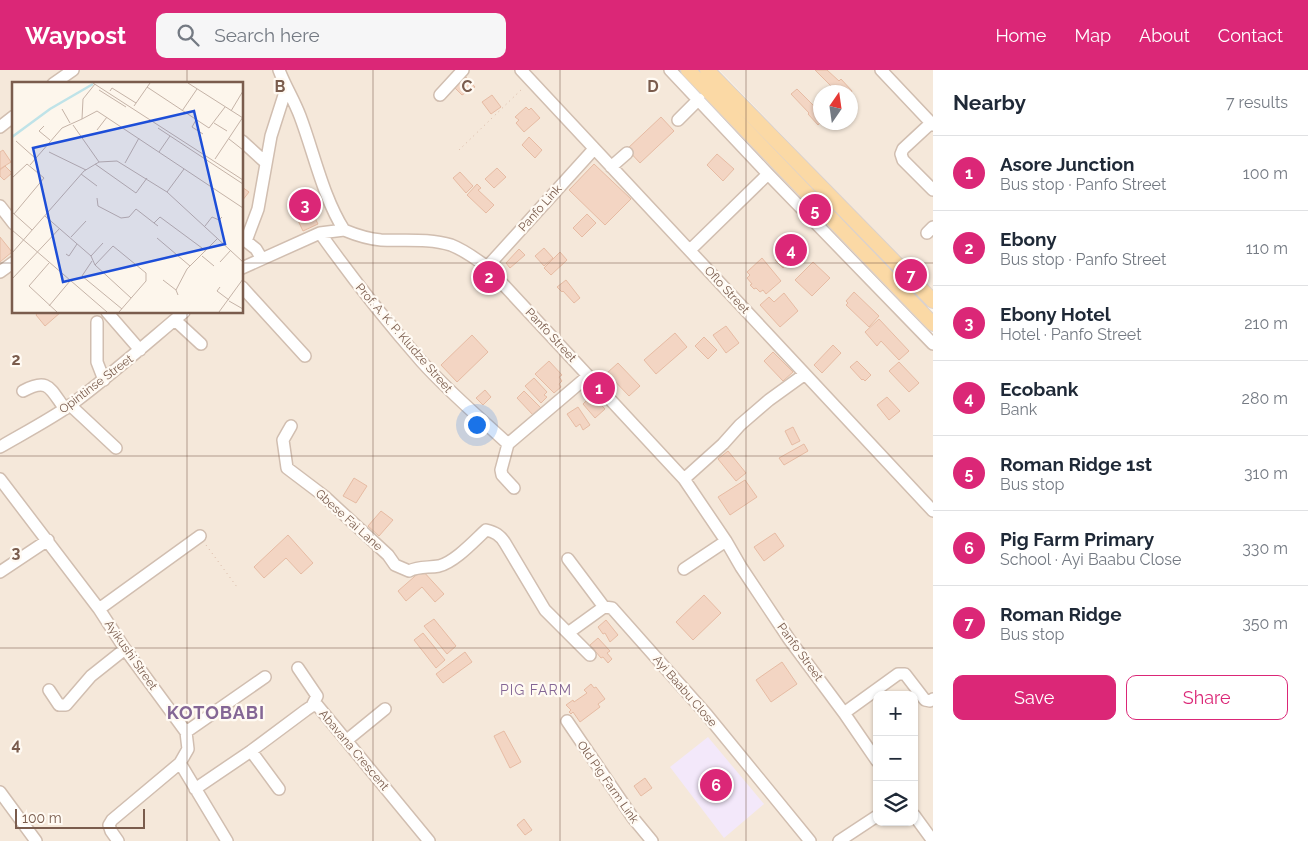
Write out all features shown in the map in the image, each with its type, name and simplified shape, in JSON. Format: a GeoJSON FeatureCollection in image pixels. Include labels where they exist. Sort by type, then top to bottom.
{"type":"FeatureCollection","features":[{"type":"Feature","properties":{"kind":"main road"},"geometry":{"type":"LineString","coordinates":[[688,70],[933,324]]}},
{"type":"Feature","properties":{"kind":"main road"},"geometry":{"type":"LineString","coordinates":[[706,70],[933,301]]}},
{"type":"Feature","properties":{"kind":"street"},"geometry":{"type":"LineString","coordinates":[[56,82],[73,70]]}},
{"type":"Feature","properties":{"kind":"street"},"geometry":{"type":"LineString","coordinates":[[244,267],[320,234],[344,230],[335,215],[299,114],[279,70]]}},
{"type":"Feature","properties":{"kind":"street"},"geometry":{"type":"LineString","coordinates":[[440,95],[463,70]]}},
{"type":"Feature","properties":{"kind":"street","name":"Oflo Street"},"geometry":{"type":"LineString","coordinates":[[521,70],[933,511]]}},
{"type":"Feature","properties":{"kind":"street"},"geometry":{"type":"LineString","coordinates":[[670,70],[933,344]]}},
{"type":"Feature","properties":{"kind":"street"},"geometry":{"type":"LineString","coordinates":[[881,70],[932,124],[903,149],[900,154],[903,160],[933,190]]}},
{"type":"Feature","properties":{"kind":"street"},"geometry":{"type":"LineString","coordinates":[[262,258],[256,249],[244,239],[258,209],[270,136],[286,89]]}},
{"type":"Feature","properties":{"kind":"street"},"geometry":{"type":"LineString","coordinates":[[678,120],[699,99]]}},
{"type":"Feature","properties":{"kind":"street"},"geometry":{"type":"LineString","coordinates":[[1,124],[12,117]]}},
{"type":"Feature","properties":{"kind":"street"},"geometry":{"type":"LineString","coordinates":[[244,143],[265,162]]}},
{"type":"Feature","properties":{"kind":"street","name":"Panfo Link"},"geometry":{"type":"LineString","coordinates":[[487,267],[594,149]]}},
{"type":"Feature","properties":{"kind":"street"},"geometry":{"type":"LineString","coordinates":[[611,167],[627,153]]}},
{"type":"Feature","properties":{"kind":"street"},"geometry":{"type":"LineString","coordinates":[[690,250],[768,174]]}},
{"type":"Feature","properties":{"kind":"street"},"geometry":{"type":"LineString","coordinates":[[0,206],[12,221]]}},
{"type":"Feature","properties":{"kind":"street","name":"Panfo Street"},"geometry":{"type":"LineString","coordinates":[[344,230],[379,240],[415,240],[448,244],[465,251],[487,267],[684,479],[726,540],[741,567],[789,639],[873,755]]}},
{"type":"Feature","properties":{"kind":"street","name":"Prof. A. K. P. Kludze Street"},"geometry":{"type":"LineString","coordinates":[[320,234],[356,283],[423,363],[449,390],[508,444]]}},
{"type":"Feature","properties":{"kind":"street"},"geometry":{"type":"LineString","coordinates":[[0,272],[12,263]]}},
{"type":"Feature","properties":{"kind":"street"},"geometry":{"type":"LineString","coordinates":[[244,289],[306,356]]}},
{"type":"Feature","properties":{"kind":"street"},"geometry":{"type":"LineString","coordinates":[[109,314],[140,350]]}},
{"type":"Feature","properties":{"kind":"street","name":"Opintinse Street"},"geometry":{"type":"LineString","coordinates":[[0,447],[68,407],[104,380],[182,314]]}},
{"type":"Feature","properties":{"kind":"street"},"geometry":{"type":"LineString","coordinates":[[175,320],[201,344]]}},
{"type":"Feature","properties":{"kind":"street"},"geometry":{"type":"LineString","coordinates":[[97,322],[97,362],[104,380]]}},
{"type":"Feature","properties":{"kind":"street"},"geometry":{"type":"LineString","coordinates":[[684,479],[717,450],[740,425],[769,400],[805,374]]}},
{"type":"Feature","properties":{"kind":"street"},"geometry":{"type":"LineString","coordinates":[[514,488],[502,475],[501,470],[508,444],[588,376]]}},
{"type":"Feature","properties":{"kind":"street"},"geometry":{"type":"LineString","coordinates":[[23,391],[35,384],[47,385],[68,407],[116,448]]}},
{"type":"Feature","properties":{"kind":"street","name":"Gbese Fai Lane"},"geometry":{"type":"LineString","coordinates":[[291,426],[283,440],[287,468],[324,496],[388,555],[395,565],[409,570],[418,566],[440,566],[461,552],[486,530],[493,532],[501,536],[545,610],[568,633]]}},
{"type":"Feature","properties":{"kind":"street","name":"Ayikushi Street"},"geometry":{"type":"LineString","coordinates":[[2,487],[48,540],[186,732]]}},
{"type":"Feature","properties":{"kind":"street"},"geometry":{"type":"LineString","coordinates":[[99,609],[200,536]]}},
{"type":"Feature","properties":{"kind":"street"},"geometry":{"type":"LineString","coordinates":[[0,572],[48,540]]}},
{"type":"Feature","properties":{"kind":"street"},"geometry":{"type":"LineString","coordinates":[[684,569],[726,540]]}},
{"type":"Feature","properties":{"kind":"street","name":"Ayi Baabu Close"},"geometry":{"type":"LineString","coordinates":[[568,559],[604,607],[612,608],[707,715],[810,841]]}},
{"type":"Feature","properties":{"kind":"street"},"geometry":{"type":"LineString","coordinates":[[590,655],[568,633],[604,607]]}},
{"type":"Feature","properties":{"kind":"street"},"geometry":{"type":"LineString","coordinates":[[49,690],[59,705],[66,705],[91,676],[125,649]]}},
{"type":"Feature","properties":{"kind":"street"},"geometry":{"type":"LineString","coordinates":[[298,668],[317,696],[312,706]]}},
{"type":"Feature","properties":{"kind":"street"},"geometry":{"type":"LineString","coordinates":[[844,713],[898,674],[905,674],[925,700],[930,701],[933,699]]}},
{"type":"Feature","properties":{"kind":"street"},"geometry":{"type":"LineString","coordinates":[[118,841],[110,830],[109,825],[112,820],[180,763],[188,749],[186,732],[265,677]]}},
{"type":"Feature","properties":{"kind":"street","name":"Abavana Crescent"},"geometry":{"type":"LineString","coordinates":[[195,790],[251,752],[312,706],[317,705],[429,841]]}},
{"type":"Feature","properties":{"kind":"street"},"geometry":{"type":"LineString","coordinates":[[347,740],[385,709]]}},
{"type":"Feature","properties":{"kind":"street","name":"Old Pig Farm Link"},"geometry":{"type":"LineString","coordinates":[[566,721],[633,818],[652,841]]}},
{"type":"Feature","properties":{"kind":"street"},"geometry":{"type":"LineString","coordinates":[[251,752],[279,789]]}},
{"type":"Feature","properties":{"kind":"street"},"geometry":{"type":"LineString","coordinates":[[180,763],[227,841]]}},
{"type":"Feature","properties":{"kind":"street"},"geometry":{"type":"LineString","coordinates":[[0,792],[36,841]]}},
{"type":"Feature","properties":{"kind":"street"},"geometry":{"type":"LineString","coordinates":[[839,841],[873,819]]}},
{"type":"Feature","properties":{"kind":"street"},"geometry":{"type":"LineString","coordinates":[[918,821],[932,841]]}},
{"type":"Feature","properties":{"kind":"path"},"geometry":{"type":"LineString","coordinates":[[459,150],[530,80]]}},
{"type":"Feature","properties":{"kind":"path"},"geometry":{"type":"LineString","coordinates":[[200,536],[237,586]]}},
{"type":"Feature","properties":{"kind":"shaded area"},"geometry":{"type":"Polygon","coordinates":[[[0,70],[672,70],[933,348],[933,841],[0,841],[0,70]]]}},
{"type":"Feature","properties":{"kind":"shaded area"},"geometry":{"type":"Polygon","coordinates":[[[719,70],[933,70],[933,291],[719,70]]]}},
{"type":"Feature","properties":{"kind":"shaded area"},"geometry":{"type":"Polygon","coordinates":[[[708,737],[764,804],[724,838],[670,767],[708,737]]]}},
{"type":"Feature","properties":{"kind":"building"},"geometry":{"type":"Polygon","coordinates":[[[815,70],[827,70],[846,85],[830,85],[815,70]]]}},
{"type":"Feature","properties":{"kind":"building"},"geometry":{"type":"Polygon","coordinates":[[[466,77],[475,87],[462,95],[453,86],[466,77]]]}},
{"type":"Feature","properties":{"kind":"building"},"geometry":{"type":"Polygon","coordinates":[[[797,89],[813,105],[813,120],[809,113],[791,94],[797,89]]]}},
{"type":"Feature","properties":{"kind":"building"},"geometry":{"type":"Polygon","coordinates":[[[492,95],[501,107],[491,114],[482,102],[492,95]]]}},
{"type":"Feature","properties":{"kind":"building"},"geometry":{"type":"Polygon","coordinates":[[[526,107],[529,110],[531,108],[540,118],[524,132],[516,123],[519,120],[515,117],[526,107]]]}},
{"type":"Feature","properties":{"kind":"building"},"geometry":{"type":"Polygon","coordinates":[[[661,117],[674,131],[640,163],[627,149],[661,117]]]}},
{"type":"Feature","properties":{"kind":"building"},"geometry":{"type":"Polygon","coordinates":[[[529,137],[542,150],[535,158],[522,145],[529,137]]]}},
{"type":"Feature","properties":{"kind":"building"},"geometry":{"type":"Polygon","coordinates":[[[3,150],[11,162],[0,169],[0,152],[3,150]]]}},
{"type":"Feature","properties":{"kind":"building"},"geometry":{"type":"Polygon","coordinates":[[[717,154],[734,169],[723,181],[707,165],[717,154]]]}},
{"type":"Feature","properties":{"kind":"building"},"geometry":{"type":"Polygon","coordinates":[[[594,164],[631,199],[605,225],[569,190],[594,164]]]}},
{"type":"Feature","properties":{"kind":"building"},"geometry":{"type":"Polygon","coordinates":[[[5,166],[12,173],[4,180],[0,176],[0,170],[5,166]]]}},
{"type":"Feature","properties":{"kind":"building"},"geometry":{"type":"Polygon","coordinates":[[[497,168],[506,177],[494,188],[485,179],[497,168]]]}},
{"type":"Feature","properties":{"kind":"building"},"geometry":{"type":"Polygon","coordinates":[[[460,172],[473,186],[466,193],[453,178],[460,172]]]}},
{"type":"Feature","properties":{"kind":"building"},"geometry":{"type":"Polygon","coordinates":[[[477,184],[481,188],[478,190],[494,205],[486,213],[467,195],[477,184]]]}},
{"type":"Feature","properties":{"kind":"building"},"geometry":{"type":"Polygon","coordinates":[[[244,188],[249,192],[244,198],[244,188]]]}},
{"type":"Feature","properties":{"kind":"building"},"geometry":{"type":"Polygon","coordinates":[[[304,197],[318,224],[303,231],[290,204],[304,197]]]}},
{"type":"Feature","properties":{"kind":"building"},"geometry":{"type":"Polygon","coordinates":[[[587,214],[596,223],[582,237],[573,228],[587,214]]]}},
{"type":"Feature","properties":{"kind":"building"},"geometry":{"type":"Polygon","coordinates":[[[788,235],[806,254],[797,263],[793,258],[783,268],[775,260],[783,252],[777,245],[788,235]]]}},
{"type":"Feature","properties":{"kind":"building"},"geometry":{"type":"Polygon","coordinates":[[[0,237],[12,252],[0,262],[0,237]]]}},
{"type":"Feature","properties":{"kind":"building"},"geometry":{"type":"Polygon","coordinates":[[[544,248],[553,258],[544,266],[535,256],[544,248]]]}},
{"type":"Feature","properties":{"kind":"building"},"geometry":{"type":"Polygon","coordinates":[[[519,249],[525,255],[510,268],[506,263],[519,249]]]}},
{"type":"Feature","properties":{"kind":"building"},"geometry":{"type":"Polygon","coordinates":[[[560,252],[567,260],[551,275],[544,268],[560,252]]]}},
{"type":"Feature","properties":{"kind":"building"},"geometry":{"type":"Polygon","coordinates":[[[762,258],[781,281],[766,294],[763,290],[760,292],[756,288],[754,289],[747,278],[750,275],[747,272],[762,258]]]}},
{"type":"Feature","properties":{"kind":"building"},"geometry":{"type":"Polygon","coordinates":[[[813,262],[830,278],[812,296],[795,280],[813,262]]]}},
{"type":"Feature","properties":{"kind":"building"},"geometry":{"type":"Polygon","coordinates":[[[566,280],[580,298],[574,303],[557,287],[566,280]]]}},
{"type":"Feature","properties":{"kind":"building"},"geometry":{"type":"Polygon","coordinates":[[[854,292],[879,316],[869,327],[846,305],[848,303],[846,301],[854,292]]]}},
{"type":"Feature","properties":{"kind":"building"},"geometry":{"type":"Polygon","coordinates":[[[784,293],[798,311],[780,327],[760,305],[769,297],[774,302],[784,293]]]}},
{"type":"Feature","properties":{"kind":"building"},"geometry":{"type":"Polygon","coordinates":[[[37,314],[59,314],[45,326],[37,314]]]}},
{"type":"Feature","properties":{"kind":"building"},"geometry":{"type":"Polygon","coordinates":[[[879,319],[909,351],[899,360],[881,341],[877,346],[865,332],[879,319]]]}},
{"type":"Feature","properties":{"kind":"building"},"geometry":{"type":"Polygon","coordinates":[[[726,326],[739,343],[726,353],[713,335],[726,326]]]}},
{"type":"Feature","properties":{"kind":"building"},"geometry":{"type":"Polygon","coordinates":[[[675,333],[687,347],[656,374],[644,360],[675,333]]]}},
{"type":"Feature","properties":{"kind":"building"},"geometry":{"type":"Polygon","coordinates":[[[472,335],[488,352],[457,382],[441,365],[472,335]]]}},
{"type":"Feature","properties":{"kind":"building"},"geometry":{"type":"Polygon","coordinates":[[[704,337],[717,350],[708,359],[695,346],[704,337]]]}},
{"type":"Feature","properties":{"kind":"building"},"geometry":{"type":"Polygon","coordinates":[[[833,345],[841,353],[822,373],[814,365],[833,345]]]}},
{"type":"Feature","properties":{"kind":"building"},"geometry":{"type":"Polygon","coordinates":[[[773,352],[793,372],[783,381],[764,361],[773,352]]]}},
{"type":"Feature","properties":{"kind":"building"},"geometry":{"type":"Polygon","coordinates":[[[549,361],[562,375],[559,377],[562,381],[559,384],[561,387],[554,393],[535,374],[549,361]]]}},
{"type":"Feature","properties":{"kind":"building"},"geometry":{"type":"Polygon","coordinates":[[[857,361],[871,375],[865,381],[850,367],[857,361]]]}},
{"type":"Feature","properties":{"kind":"building"},"geometry":{"type":"Polygon","coordinates":[[[899,362],[919,383],[909,392],[889,371],[899,362]]]}},
{"type":"Feature","properties":{"kind":"building"},"geometry":{"type":"Polygon","coordinates":[[[618,363],[640,386],[629,396],[607,373],[618,363]]]}},
{"type":"Feature","properties":{"kind":"building"},"geometry":{"type":"Polygon","coordinates":[[[534,378],[547,392],[544,395],[547,397],[541,403],[525,386],[534,378]]]}},
{"type":"Feature","properties":{"kind":"building"},"geometry":{"type":"Polygon","coordinates":[[[485,390],[491,397],[483,405],[476,398],[485,390]]]}},
{"type":"Feature","properties":{"kind":"building"},"geometry":{"type":"Polygon","coordinates":[[[524,391],[541,408],[533,415],[517,398],[524,391]]]}},
{"type":"Feature","properties":{"kind":"building"},"geometry":{"type":"Polygon","coordinates":[[[592,395],[605,409],[595,418],[583,404],[592,395]]]}},
{"type":"Feature","properties":{"kind":"building"},"geometry":{"type":"Polygon","coordinates":[[[887,397],[900,411],[889,420],[877,405],[887,397]]]}},
{"type":"Feature","properties":{"kind":"building"},"geometry":{"type":"Polygon","coordinates":[[[578,407],[590,425],[583,430],[580,424],[576,427],[567,414],[578,407]]]}},
{"type":"Feature","properties":{"kind":"building"},"geometry":{"type":"Polygon","coordinates":[[[793,427],[800,441],[792,445],[785,431],[793,427]]]}},
{"type":"Feature","properties":{"kind":"building"},"geometry":{"type":"Polygon","coordinates":[[[804,444],[808,451],[784,465],[779,458],[804,444]]]}},
{"type":"Feature","properties":{"kind":"building"},"geometry":{"type":"Polygon","coordinates":[[[728,451],[746,473],[736,481],[718,459],[728,451]]]}},
{"type":"Feature","properties":{"kind":"building"},"geometry":{"type":"Polygon","coordinates":[[[354,478],[367,486],[356,503],[343,496],[354,478]]]}},
{"type":"Feature","properties":{"kind":"building"},"geometry":{"type":"Polygon","coordinates":[[[745,480],[757,497],[730,515],[718,497],[745,480]]]}},
{"type":"Feature","properties":{"kind":"building"},"geometry":{"type":"Polygon","coordinates":[[[381,511],[393,520],[379,536],[368,526],[381,511]]]}},
{"type":"Feature","properties":{"kind":"building"},"geometry":{"type":"Polygon","coordinates":[[[775,533],[784,546],[764,561],[754,547],[775,533]]]}},
{"type":"Feature","properties":{"kind":"building"},"geometry":{"type":"Polygon","coordinates":[[[288,535],[313,563],[301,574],[286,558],[264,578],[254,567],[288,535]]]}},
{"type":"Feature","properties":{"kind":"building"},"geometry":{"type":"Polygon","coordinates":[[[422,570],[444,594],[435,602],[422,587],[406,601],[398,591],[422,570]]]}},
{"type":"Feature","properties":{"kind":"building"},"geometry":{"type":"Polygon","coordinates":[[[704,595],[721,613],[693,640],[676,622],[704,595]]]}},
{"type":"Feature","properties":{"kind":"building"},"geometry":{"type":"Polygon","coordinates":[[[434,619],[456,646],[447,654],[424,626],[434,619]]]}},
{"type":"Feature","properties":{"kind":"building"},"geometry":{"type":"Polygon","coordinates":[[[606,620],[618,635],[610,642],[605,633],[603,634],[598,627],[606,620]]]}},
{"type":"Feature","properties":{"kind":"building"},"geometry":{"type":"Polygon","coordinates":[[[423,633],[445,660],[436,668],[414,640],[423,633]]]}},
{"type":"Feature","properties":{"kind":"building"},"geometry":{"type":"Polygon","coordinates":[[[598,638],[610,651],[607,653],[612,659],[608,663],[590,645],[598,638]]]}},
{"type":"Feature","properties":{"kind":"building"},"geometry":{"type":"Polygon","coordinates":[[[465,652],[472,662],[443,683],[436,674],[465,652]]]}},
{"type":"Feature","properties":{"kind":"building"},"geometry":{"type":"Polygon","coordinates":[[[782,662],[797,684],[771,702],[756,680],[782,662]]]}},
{"type":"Feature","properties":{"kind":"building"},"geometry":{"type":"Polygon","coordinates":[[[591,684],[594,688],[596,687],[605,699],[598,704],[600,707],[580,722],[573,712],[571,714],[569,712],[571,710],[566,705],[587,693],[584,690],[591,684]]]}},
{"type":"Feature","properties":{"kind":"building"},"geometry":{"type":"Polygon","coordinates":[[[504,731],[521,762],[510,768],[494,736],[504,731]]]}},
{"type":"Feature","properties":{"kind":"building"},"geometry":{"type":"Polygon","coordinates":[[[645,778],[652,788],[641,796],[634,786],[645,778]]]}},
{"type":"Feature","properties":{"kind":"building"},"geometry":{"type":"Polygon","coordinates":[[[524,819],[532,830],[525,835],[517,825],[524,819]]]}},
{"type":"Feature","properties":{"kind":"place","name":"Ebony Hotel"},"geometry":{"type":"Point","coordinates":[305,205]}},
{"type":"Feature","properties":{"kind":"place","name":"Roman Ridge 1st"},"geometry":{"type":"Point","coordinates":[815,210]}},
{"type":"Feature","properties":{"kind":"place","name":"Ecobank"},"geometry":{"type":"Point","coordinates":[791,250]}},
{"type":"Feature","properties":{"kind":"place","name":"Roman Ridge"},"geometry":{"type":"Point","coordinates":[911,275]}},
{"type":"Feature","properties":{"kind":"place","name":"Ebony"},"geometry":{"type":"Point","coordinates":[489,277]}},
{"type":"Feature","properties":{"kind":"place","name":"Asore Junction"},"geometry":{"type":"Point","coordinates":[599,388]}},
{"type":"Feature","properties":{"kind":"place","name":"Pig Farm Primary"},"geometry":{"type":"Point","coordinates":[716,785]}},
{"type":"Feature","properties":{"kind":"district","name":"PIG FARM"},"geometry":{"type":"Point","coordinates":[536,690]}},
{"type":"Feature","properties":{"kind":"district","name":"KOTOBABI"},"geometry":{"type":"Point","coordinates":[216,713]}}]}
